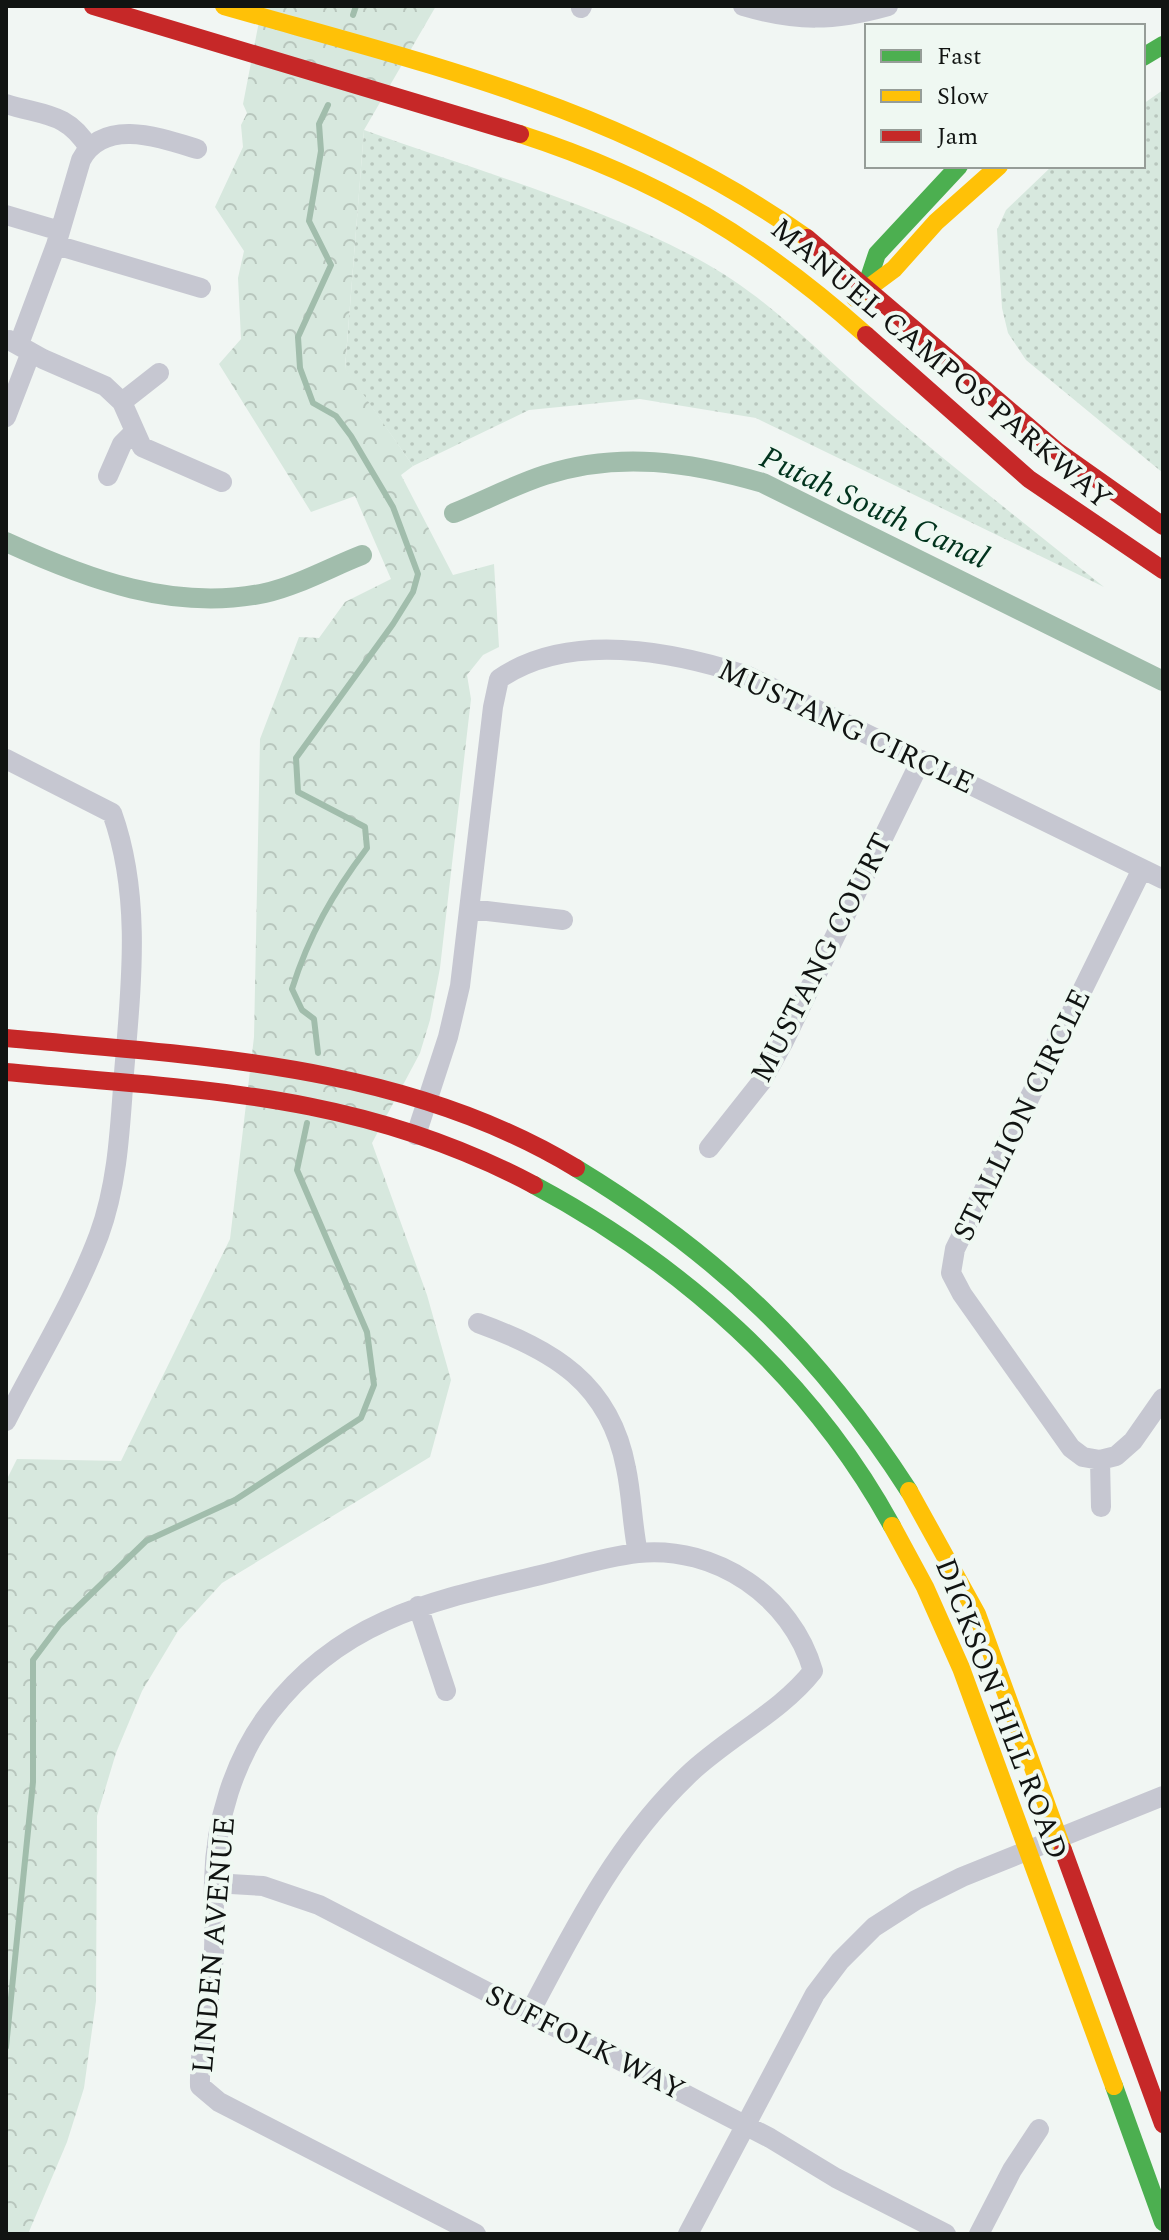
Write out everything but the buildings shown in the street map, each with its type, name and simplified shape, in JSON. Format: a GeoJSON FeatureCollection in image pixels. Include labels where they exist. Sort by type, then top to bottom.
{"type":"FeatureCollection","features":[{"type":"Feature","properties":{"kind":"street","name":"MANUEL CAMPOS PARKWAY"},"geometry":{"type":"LineString","coordinates":[[93,6],[579,153],[639,179],[736,232],[780,263],[1048,494],[1101,533],[1163,570]]}},
{"type":"Feature","properties":{"kind":"street","name":"MANUEL CAMPOS PARKWAY"},"geometry":{"type":"LineString","coordinates":[[224,6],[596,119],[655,145],[757,203],[866,287],[1072,467],[1163,526]]}},
{"type":"Feature","properties":{"kind":"street"},"geometry":{"type":"LineString","coordinates":[[743,6],[777,16],[812,20],[888,6]]}},
{"type":"Feature","properties":{"kind":"street"},"geometry":{"type":"LineString","coordinates":[[1145,56],[1163,45]]}},
{"type":"Feature","properties":{"kind":"street"},"geometry":{"type":"LineString","coordinates":[[6,104],[73,124],[89,148]]}},
{"type":"Feature","properties":{"kind":"street"},"geometry":{"type":"LineString","coordinates":[[6,417],[19,345],[58,238],[81,160],[89,148],[112,136],[137,133],[197,149]]}},
{"type":"Feature","properties":{"kind":"street"},"geometry":{"type":"LineString","coordinates":[[866,287],[879,252],[957,168]]}},
{"type":"Feature","properties":{"kind":"street"},"geometry":{"type":"LineString","coordinates":[[841,314],[866,287],[894,269],[945,213],[997,168]]}},
{"type":"Feature","properties":{"kind":"street"},"geometry":{"type":"LineString","coordinates":[[6,215],[58,238],[201,288]]}},
{"type":"Feature","properties":{"kind":"street"},"geometry":{"type":"LineString","coordinates":[[19,345],[94,379],[122,402],[142,447],[222,482]]}},
{"type":"Feature","properties":{"kind":"street"},"geometry":{"type":"LineString","coordinates":[[122,402],[159,373]]}},
{"type":"Feature","properties":{"kind":"street"},"geometry":{"type":"LineString","coordinates":[[108,476],[122,444],[134,432]]}},
{"type":"Feature","properties":{"kind":"street","name":"MUSTANG CIRCLE"},"geometry":{"type":"LineString","coordinates":[[416,1135],[460,986],[493,707],[499,679],[519,666],[599,651],[649,652],[701,661],[748,676],[1163,879]]}},
{"type":"Feature","properties":{"kind":"street"},"geometry":{"type":"LineString","coordinates":[[6,759],[112,813],[121,844],[132,919],[126,1050],[117,1156],[110,1197],[99,1235],[6,1421]]}},
{"type":"Feature","properties":{"kind":"street","name":"MUSTANG COURT"},"geometry":{"type":"LineString","coordinates":[[709,1148],[762,1081],[783,1043],[921,760]]}},
{"type":"Feature","properties":{"kind":"street","name":"STALLION CIRCLE"},"geometry":{"type":"LineString","coordinates":[[1100,1460],[1083,1457],[1071,1448],[962,1294],[951,1273],[955,1249],[1142,869]]}},
{"type":"Feature","properties":{"kind":"street"},"geometry":{"type":"LineString","coordinates":[[470,909],[563,920]]}},
{"type":"Feature","properties":{"kind":"street","name":"DICKSON HILL ROAD"},"geometry":{"type":"LineString","coordinates":[[6,1038],[257,1063],[320,1074],[427,1103],[551,1154],[643,1209],[734,1278],[813,1357],[859,1411],[903,1473],[958,1572],[977,1614],[1163,2124]]}},
{"type":"Feature","properties":{"kind":"street","name":"DICKSON HILL ROAD"},"geometry":{"type":"LineString","coordinates":[[6,1072],[313,1105],[416,1135],[524,1179],[626,1237],[710,1301],[802,1395],[867,1480],[926,1585],[1163,2222]]}},
{"type":"Feature","properties":{"kind":"street"},"geometry":{"type":"LineString","coordinates":[[478,1323],[530,1342],[559,1360],[589,1385],[619,1439],[638,1553]]}},
{"type":"Feature","properties":{"kind":"street"},"geometry":{"type":"LineString","coordinates":[[1101,1507],[1100,1460],[1116,1456],[1133,1441],[1163,1398]]}},
{"type":"Feature","properties":{"kind":"street","name":"LINDEN AVENUE"},"geometry":{"type":"LineString","coordinates":[[476,2234],[219,2102],[200,2086],[199,2061],[213,1968],[217,1845],[227,1797],[247,1750],[269,1713],[317,1661],[380,1620],[418,1606],[638,1553],[665,1553],[701,1560],[734,1572],[755,1586],[792,1624],[807,1648],[813,1671],[798,1691],[735,1734],[686,1776],[649,1818],[590,1899],[529,2014]]}},
{"type":"Feature","properties":{"kind":"street"},"geometry":{"type":"LineString","coordinates":[[418,1606],[446,1691]]}},
{"type":"Feature","properties":{"kind":"street"},"geometry":{"type":"LineString","coordinates":[[688,2234],[815,1994],[840,1961],[874,1927],[916,1900],[1163,1796]]}},
{"type":"Feature","properties":{"kind":"street","name":"SUFFOLK WAY"},"geometry":{"type":"LineString","coordinates":[[214,1883],[263,1886],[306,1900],[744,2125],[946,2234]]}},
{"type":"Feature","properties":{"kind":"street"},"geometry":{"type":"LineString","coordinates":[[979,2234],[1012,2170],[1039,2129]]}},
{"type":"Feature","properties":{"kind":"green space"},"geometry":{"type":"Polygon","coordinates":[[[262,6],[436,6],[364,130],[345,368],[413,466],[401,475],[453,575],[494,564],[499,647],[483,655],[467,675],[471,699],[440,968],[430,1020],[420,1053],[372,1143],[427,1295],[451,1380],[430,1457],[222,1583],[178,1631],[142,1691],[116,1753],[97,1816],[96,2001],[84,2088],[67,2142],[28,2234],[6,2234],[6,1481],[17,1459],[121,1461],[230,1239],[254,1037],[260,739],[299,637],[319,638],[345,602],[391,579],[355,496],[311,512],[219,364],[241,339],[238,278],[244,251],[215,207],[243,147],[241,125],[247,113],[243,104],[262,6]]]}},
{"type":"Feature","properties":{"kind":"green space"},"geometry":{"type":"Polygon","coordinates":[[[1163,90],[1163,473],[1026,360],[1008,333],[1002,308],[997,230],[1006,210],[1050,168],[1145,168],[1145,103],[1163,90]]]}},
{"type":"Feature","properties":{"kind":"green space"},"geometry":{"type":"Polygon","coordinates":[[[364,130],[576,204],[658,239],[724,274],[790,324],[901,423],[1104,587],[756,418],[640,399],[529,410],[413,466],[345,369],[364,130]]]}},
{"type":"Feature","properties":{"kind":"waterway"},"geometry":{"type":"LineString","coordinates":[[353,15],[356,6]]}},
{"type":"Feature","properties":{"kind":"waterway"},"geometry":{"type":"LineString","coordinates":[[318,1053],[314,1019],[302,1010],[292,989],[323,915],[367,848],[365,827],[298,792],[296,758],[393,624],[413,592],[418,574],[393,507],[336,416],[313,403],[300,368],[298,337],[331,265],[309,221],[321,151],[319,124],[328,105]]}},
{"type":"Feature","properties":{"kind":"waterway","name":"Putah South Canal"},"geometry":{"type":"LineString","coordinates":[[454,513],[545,475],[600,463],[654,462],[736,476],[763,483],[1163,681]]}},
{"type":"Feature","properties":{"kind":"waterway","name":"Putah South Canal"},"geometry":{"type":"LineString","coordinates":[[6,542],[100,579],[164,595],[198,598],[231,598],[277,590],[362,555]]}},
{"type":"Feature","properties":{"kind":"waterway"},"geometry":{"type":"LineString","coordinates":[[6,2047],[33,1782],[33,1660],[60,1624],[146,1541],[235,1500],[361,1418],[374,1385],[367,1332],[297,1170],[307,1123]]}},
{"type":"Feature","properties":{"kind":"traffic: fast"},"geometry":{"type":"LineString","coordinates":[[1145,56],[1163,45]]}},
{"type":"Feature","properties":{"kind":"traffic: fast"},"geometry":{"type":"LineString","coordinates":[[866,287],[877,254],[957,168]]}},
{"type":"Feature","properties":{"kind":"traffic: fast"},"geometry":{"type":"LineString","coordinates":[[576,1168],[676,1235],[762,1309],[839,1393],[909,1491]]}},
{"type":"Feature","properties":{"kind":"traffic: fast"},"geometry":{"type":"LineString","coordinates":[[534,1185],[641,1251],[738,1330],[823,1421],[892,1526]]}},
{"type":"Feature","properties":{"kind":"traffic: fast"},"geometry":{"type":"LineString","coordinates":[[1114,2086],[1163,2222]]}},
{"type":"Feature","properties":{"kind":"traffic: slow"},"geometry":{"type":"LineString","coordinates":[[224,6],[453,72],[598,124],[669,156],[738,193],[807,238]]}},
{"type":"Feature","properties":{"kind":"traffic: slow"},"geometry":{"type":"LineString","coordinates":[[520,134],[618,171],[705,215],[786,269],[866,335]]}},
{"type":"Feature","properties":{"kind":"traffic: slow"},"geometry":{"type":"LineString","coordinates":[[855,298],[894,269],[936,222],[997,168]]}},
{"type":"Feature","properties":{"kind":"traffic: slow"},"geometry":{"type":"LineString","coordinates":[[909,1491],[977,1614],[1063,1850]]}},
{"type":"Feature","properties":{"kind":"traffic: slow"},"geometry":{"type":"LineString","coordinates":[[892,1526],[925,1587],[961,1668],[1114,2086]]}},
{"type":"Feature","properties":{"kind":"traffic: jam"},"geometry":{"type":"LineString","coordinates":[[93,6],[520,134]]}},
{"type":"Feature","properties":{"kind":"traffic: jam"},"geometry":{"type":"LineString","coordinates":[[807,238],[1057,451],[1163,526]]}},
{"type":"Feature","properties":{"kind":"traffic: jam"},"geometry":{"type":"LineString","coordinates":[[866,335],[1029,479],[1163,570]]}},
{"type":"Feature","properties":{"kind":"traffic: jam"},"geometry":{"type":"LineString","coordinates":[[6,1038],[227,1060],[372,1086],[442,1106],[510,1133],[576,1168]]}},
{"type":"Feature","properties":{"kind":"traffic: jam"},"geometry":{"type":"LineString","coordinates":[[6,1072],[211,1091],[340,1113],[405,1131],[469,1154],[534,1185]]}},
{"type":"Feature","properties":{"kind":"traffic: jam"},"geometry":{"type":"LineString","coordinates":[[1063,1850],[1163,2124]]}}]}
